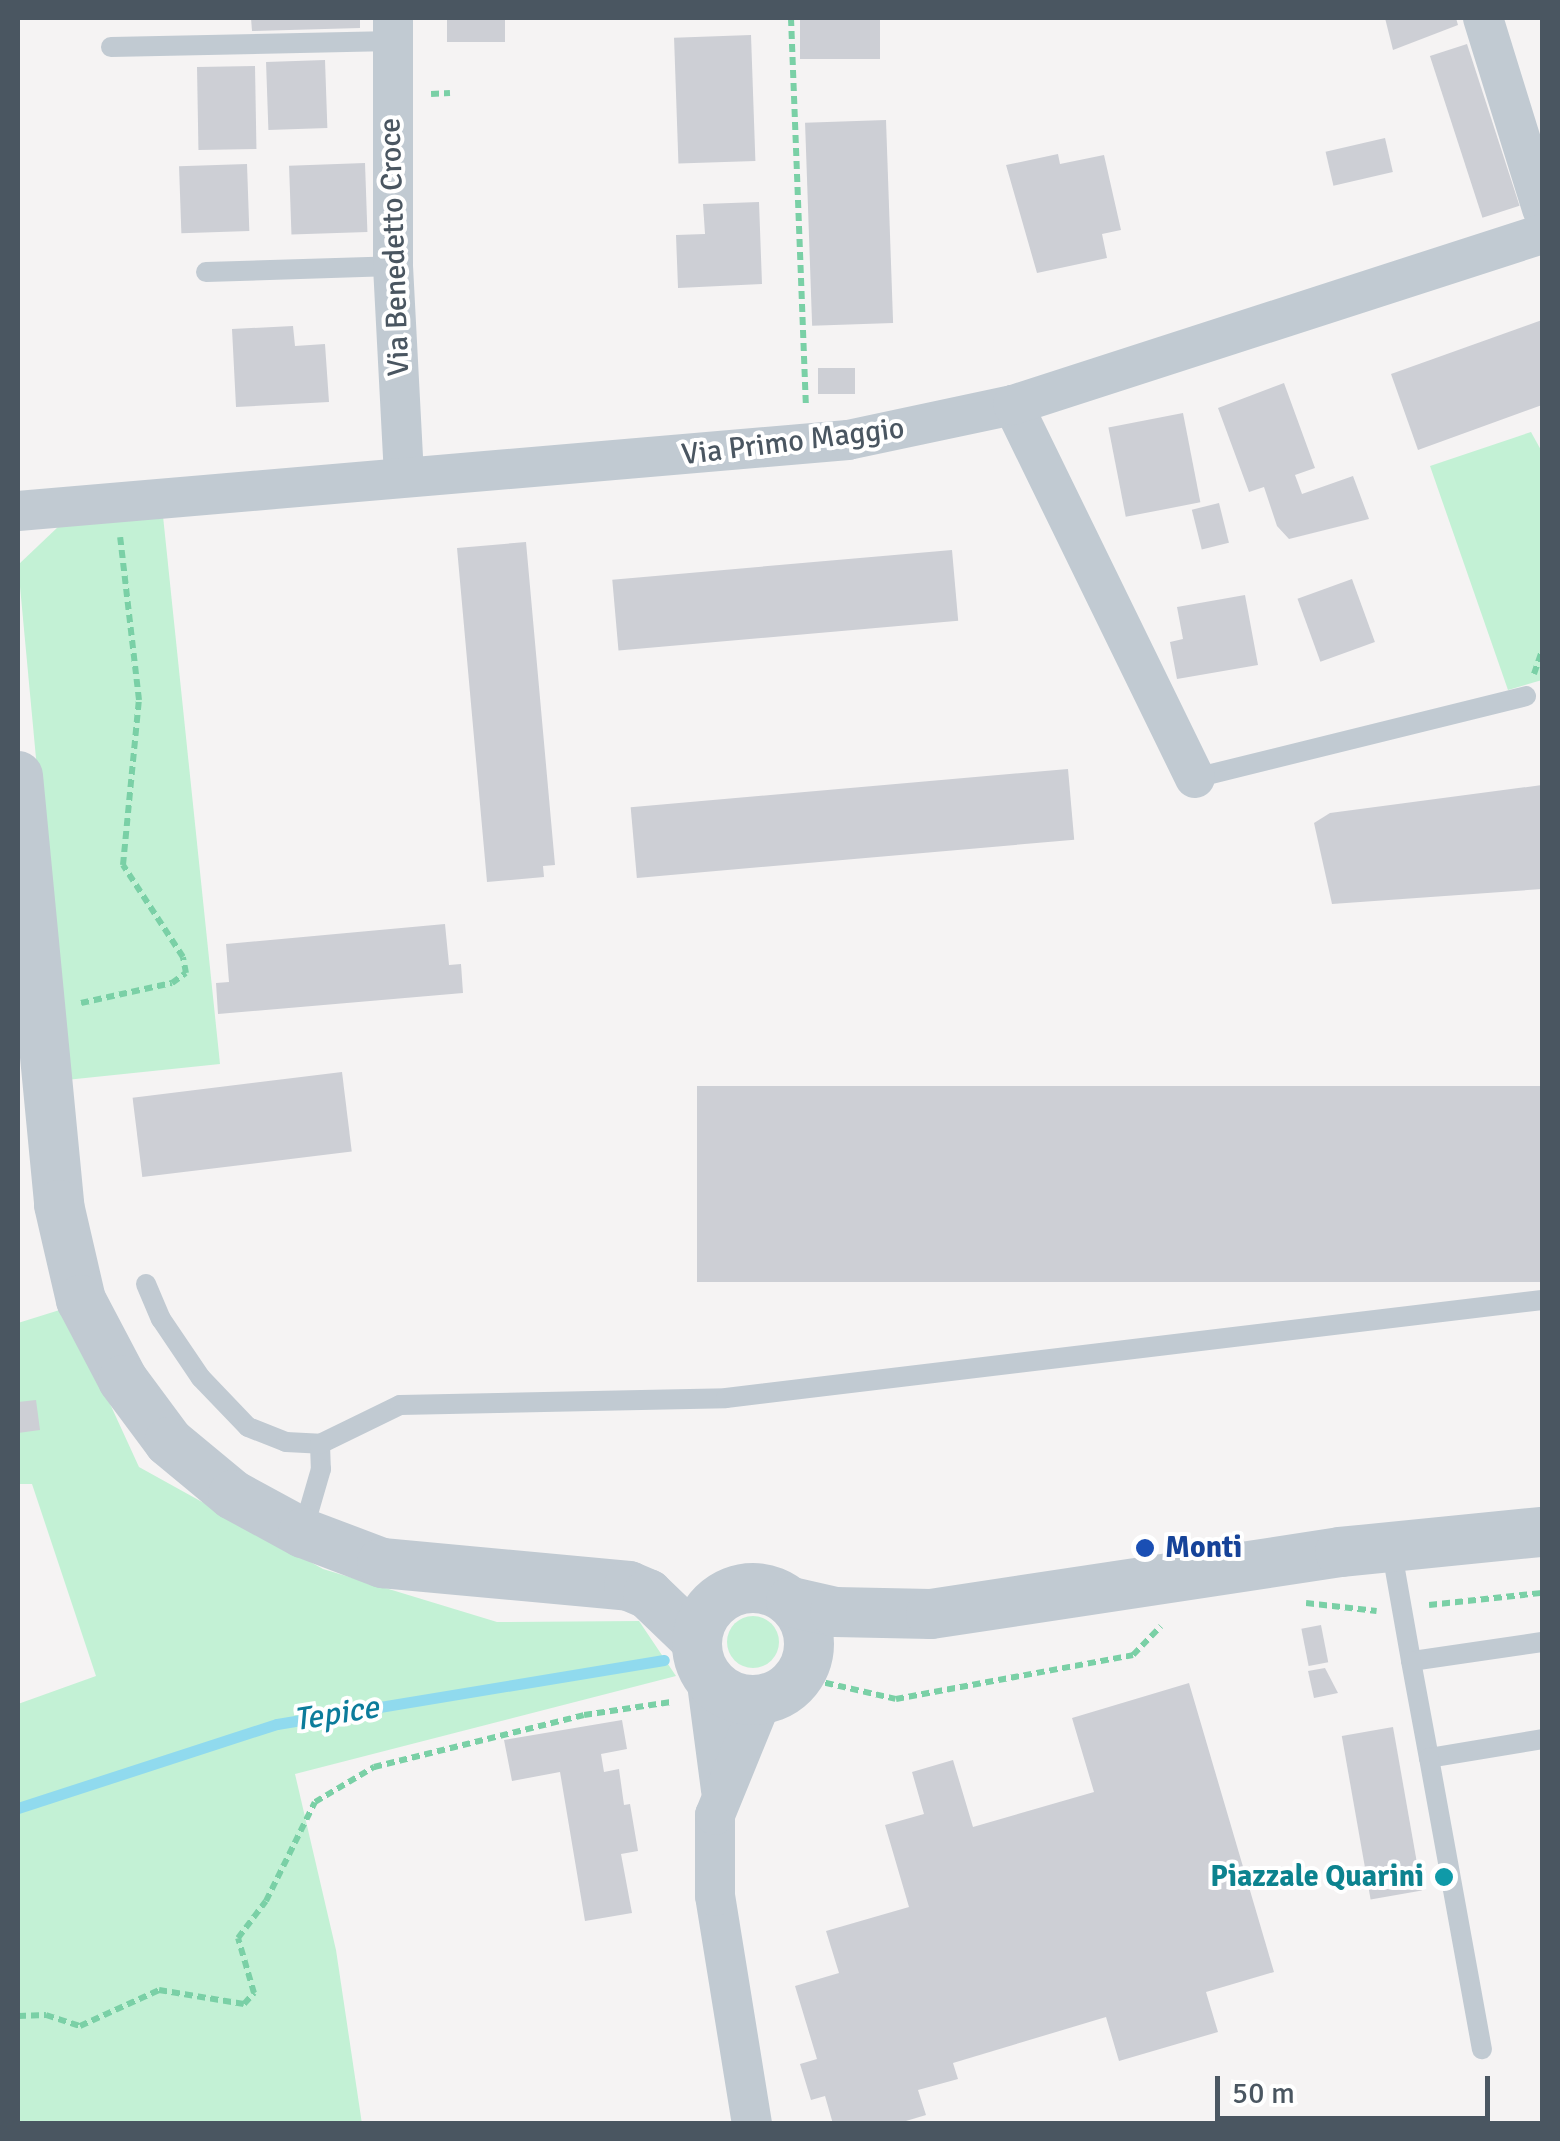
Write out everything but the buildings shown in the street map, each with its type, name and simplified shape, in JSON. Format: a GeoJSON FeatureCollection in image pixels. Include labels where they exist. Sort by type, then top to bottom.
{"type":"FeatureCollection","features":[{"type":"Feature","properties":{"kind":"street"},"geometry":{"type":"LineString","coordinates":[[1482,18],[1542,208]]}},
{"type":"Feature","properties":{"kind":"street","name":"Via Benedetto Croce"},"geometry":{"type":"LineString","coordinates":[[393,29],[393,266],[404,477]]}},
{"type":"Feature","properties":{"kind":"street","name":"Via Primo Maggio"},"geometry":{"type":"LineString","coordinates":[[18,511],[807,445],[1012,405],[1542,234]]}},
{"type":"Feature","properties":{"kind":"street"},"geometry":{"type":"LineString","coordinates":[[1012,405],[1196,778]]}},
{"type":"Feature","properties":{"kind":"street"},"geometry":{"type":"LineString","coordinates":[[18,776],[59,1205],[81,1300],[123,1380],[169,1442],[233,1495],[303,1533],[382,1563],[630,1586],[648,1594],[724,1595],[759,1588],[790,1602],[835,1612],[931,1614],[1391,1547],[1542,1532]]}},
{"type":"Feature","properties":{"kind":"street"},"geometry":{"type":"LineString","coordinates":[[648,1594],[695,1672],[721,1794],[714,1896],[752,2124]]}},
{"type":"Feature","properties":{"kind":"street"},"geometry":{"type":"LineString","coordinates":[[695,1672],[711,1606],[724,1595]]}},
{"type":"Feature","properties":{"kind":"street"},"geometry":{"type":"LineString","coordinates":[[721,1794],[789,1680],[808,1632],[790,1602]]}},
{"type":"Feature","properties":{"kind":"street"},"geometry":{"type":"LineString","coordinates":[[695,1672],[737,1698],[789,1680],[931,1614]]}},
{"type":"Feature","properties":{"kind":"lane"},"geometry":{"type":"LineString","coordinates":[[111,47],[393,29]]}},
{"type":"Feature","properties":{"kind":"lane"},"geometry":{"type":"LineString","coordinates":[[206,272],[393,266]]}},
{"type":"Feature","properties":{"kind":"lane"},"geometry":{"type":"LineString","coordinates":[[1196,778],[1526,696]]}},
{"type":"Feature","properties":{"kind":"lane"},"geometry":{"type":"LineString","coordinates":[[146,1284],[161,1320],[201,1378],[248,1428],[286,1442],[320,1444],[400,1405],[726,1398],[1542,1300]]}},
{"type":"Feature","properties":{"kind":"lane"},"geometry":{"type":"LineString","coordinates":[[303,1533],[321,1468],[320,1444]]}},
{"type":"Feature","properties":{"kind":"lane"},"geometry":{"type":"LineString","coordinates":[[1391,1547],[1399,1609],[1482,2050]]}},
{"type":"Feature","properties":{"kind":"lane"},"geometry":{"type":"LineString","coordinates":[[1410,1661],[1542,1642]]}},
{"type":"Feature","properties":{"kind":"lane"},"geometry":{"type":"LineString","coordinates":[[1429,1758],[1542,1739]]}},
{"type":"Feature","properties":{"kind":"path"},"geometry":{"type":"LineString","coordinates":[[791,18],[807,445]]}},
{"type":"Feature","properties":{"kind":"path"},"geometry":{"type":"LineString","coordinates":[[42,1012],[172,983],[186,974],[183,957],[124,866],[139,700],[116,521]]}},
{"type":"Feature","properties":{"kind":"path"},"geometry":{"type":"LineString","coordinates":[[1293,1600],[1358,1613],[1542,1592]]}},
{"type":"Feature","properties":{"kind":"path"},"geometry":{"type":"LineString","coordinates":[[789,1680],[896,1699],[1133,1655],[1155,1627],[1172,1624]]}},
{"type":"Feature","properties":{"kind":"path"},"geometry":{"type":"LineString","coordinates":[[18,2016],[46,2014],[80,2026],[159,1990],[244,2004],[254,1992],[238,1938],[266,1901],[315,1802],[374,1767],[584,1715],[695,1672]]}},
{"type":"Feature","properties":{"kind":"green space"},"geometry":{"type":"Polygon","coordinates":[[[1531,432],[1542,452],[1542,680],[1508,690],[1430,466],[1531,432]]]}},
{"type":"Feature","properties":{"kind":"green space"},"geometry":{"type":"Polygon","coordinates":[[[163,516],[220,1064],[66,1080],[18,565],[59,526],[163,516]]]}},
{"type":"Feature","properties":{"kind":"green space"},"geometry":{"type":"Polygon","coordinates":[[[66,1308],[139,1467],[323,1569],[497,1622],[639,1621],[676,1676],[295,1774],[336,1950],[362,2124],[18,2123],[18,1704],[96,1676],[32,1484],[18,1484],[18,1323],[66,1308]]]}},
{"type":"Feature","properties":{"kind":"green space"},"geometry":{"type":"Polygon","coordinates":[[[753,1616],[771,1624],[779,1642],[771,1660],[753,1668],[735,1660],[727,1642],[735,1624],[753,1616]]]}},
{"type":"Feature","properties":{"kind":"waterway","name":"Tepice"},"geometry":{"type":"LineString","coordinates":[[18,1808],[277,1724],[664,1660]]}},
{"type":"Feature","properties":{"kind":"place","name":"Monti"},"geometry":{"type":"Point","coordinates":[1145,1548]}},
{"type":"Feature","properties":{"kind":"place","name":"Piazzale Quarini"},"geometry":{"type":"Point","coordinates":[1444,1877]}}]}
